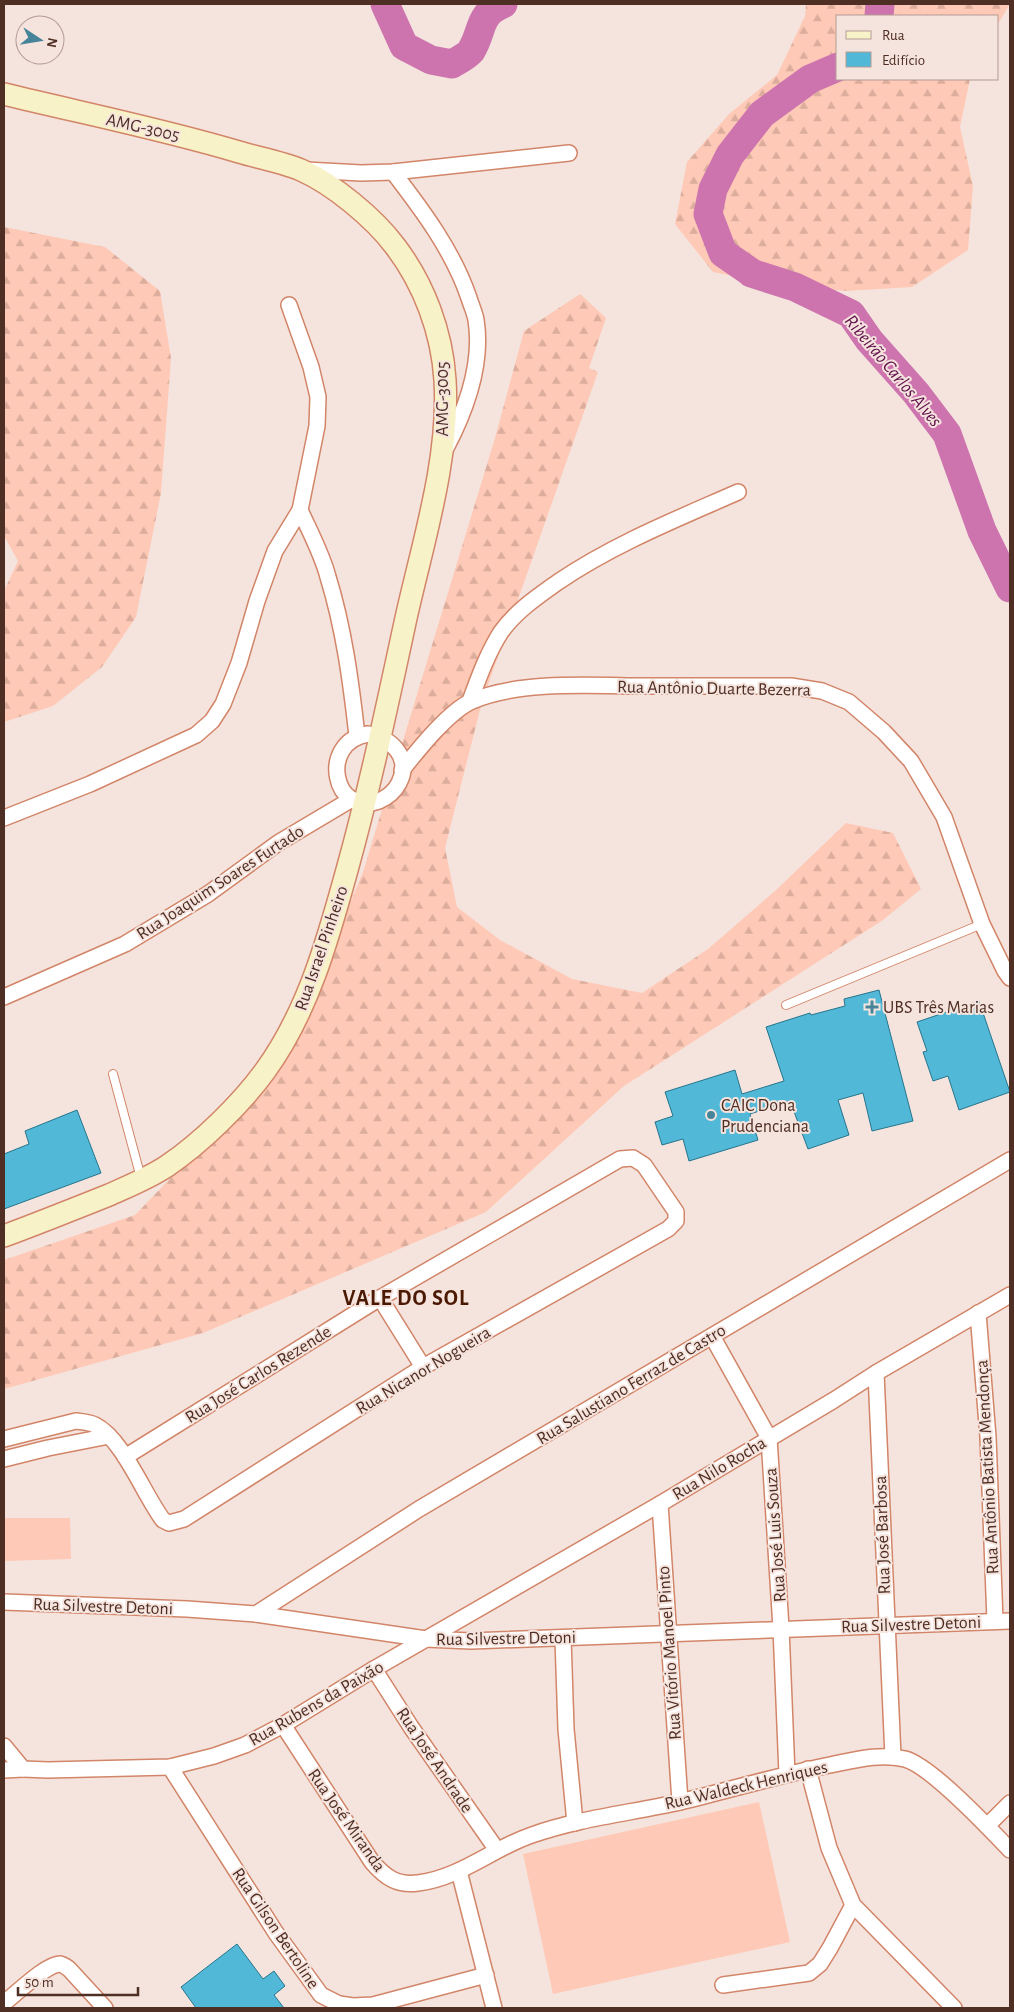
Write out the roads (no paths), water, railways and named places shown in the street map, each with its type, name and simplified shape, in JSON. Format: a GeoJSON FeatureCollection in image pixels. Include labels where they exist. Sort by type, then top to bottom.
{"type":"FeatureCollection","features":[{"type":"Feature","properties":{"kind":"main road","name":"AMG-3005"},"geometry":{"type":"LineString","coordinates":[[4,94],[212,144],[302,170],[340,193],[374,223],[395,246],[414,274],[428,302],[442,347],[445,383],[442,456],[381,736],[358,801]]}},
{"type":"Feature","properties":{"kind":"main road","name":"Rua Israel Pinheiro"},"geometry":{"type":"LineString","coordinates":[[4,1236],[74,1210],[141,1180],[165,1167],[202,1139],[263,1074],[300,1012],[333,922],[358,801]]}},
{"type":"Feature","properties":{"kind":"street"},"geometry":{"type":"LineString","coordinates":[[302,170],[361,173],[393,172],[569,153]]}},
{"type":"Feature","properties":{"kind":"street"},"geometry":{"type":"LineString","coordinates":[[393,172],[439,235],[462,278],[476,319],[477,344],[470,390],[458,424],[442,456]]}},
{"type":"Feature","properties":{"kind":"street"},"geometry":{"type":"LineString","coordinates":[[4,818],[90,784],[196,735],[212,721],[223,704],[239,663],[257,601],[275,551],[300,510],[318,426],[318,397],[289,305]]}},
{"type":"Feature","properties":{"kind":"street"},"geometry":{"type":"LineString","coordinates":[[470,701],[489,652],[502,632],[517,613],[541,594],[580,567],[640,536],[738,492]]}},
{"type":"Feature","properties":{"kind":"street"},"geometry":{"type":"LineString","coordinates":[[300,510],[328,575],[340,624],[350,678],[356,736]]}},
{"type":"Feature","properties":{"kind":"street","name":"Rua Antônio Duarte Bezerra"},"geometry":{"type":"LineString","coordinates":[[402,770],[427,739],[470,701],[497,692],[578,685],[791,686],[822,691],[849,702],[884,732],[911,761],[944,817],[982,924],[1010,978]]}},
{"type":"Feature","properties":{"kind":"street"},"geometry":{"type":"LineString","coordinates":[[358,801],[345,794],[340,786],[336,768],[347,742],[356,736],[368,734],[381,736],[396,749],[401,759],[402,770]]}},
{"type":"Feature","properties":{"kind":"street","name":"Rua Joaquim Soares Furtado"},"geometry":{"type":"LineString","coordinates":[[4,997],[125,944],[208,894],[278,843],[358,801],[385,798],[394,791],[400,782],[402,770]]}},
{"type":"Feature","properties":{"kind":"street","name":"Rua José Carlos Rezende"},"geometry":{"type":"LineString","coordinates":[[126,1457],[380,1298],[612,1162],[625,1157],[638,1160],[644,1165],[676,1212]]}},
{"type":"Feature","properties":{"kind":"street","name":"Rua Salustiano Ferraz de Castro"},"geometry":{"type":"LineString","coordinates":[[256,1614],[419,1509],[1010,1160]]}},
{"type":"Feature","properties":{"kind":"street","name":"Rua Nicanor Nogueira"},"geometry":{"type":"LineString","coordinates":[[126,1457],[163,1520],[169,1523],[184,1520],[424,1367],[668,1229],[676,1221],[676,1212]]}},
{"type":"Feature","properties":{"kind":"street","name":"Rua Nilo Rocha"},"geometry":{"type":"LineString","coordinates":[[426,1639],[660,1504],[876,1373],[1010,1295]]}},
{"type":"Feature","properties":{"kind":"street"},"geometry":{"type":"LineString","coordinates":[[380,1298],[424,1367]]}},
{"type":"Feature","properties":{"kind":"street","name":"Rua Antônio Batista Mendonça"},"geometry":{"type":"LineString","coordinates":[[978,1313],[1003,1621]]}},
{"type":"Feature","properties":{"kind":"street","name":"Rua José Luis Souza"},"geometry":{"type":"LineString","coordinates":[[712,1336],[769,1438],[781,1628],[787,1774]]}},
{"type":"Feature","properties":{"kind":"street","name":"Rua José Barbosa"},"geometry":{"type":"LineString","coordinates":[[876,1373],[892,1756]]}},
{"type":"Feature","properties":{"kind":"street"},"geometry":{"type":"LineString","coordinates":[[4,1440],[76,1421],[88,1422],[97,1426],[109,1436],[126,1457]]}},
{"type":"Feature","properties":{"kind":"street"},"geometry":{"type":"LineString","coordinates":[[4,1459],[109,1436]]}},
{"type":"Feature","properties":{"kind":"street","name":"Rua Vitório Manoel Pinto"},"geometry":{"type":"LineString","coordinates":[[660,1504],[667,1633],[680,1802]]}},
{"type":"Feature","properties":{"kind":"street","name":"Rua Silvestre Detoni"},"geometry":{"type":"LineString","coordinates":[[4,1602],[188,1609],[256,1614],[426,1639],[471,1641],[1003,1621]]}},
{"type":"Feature","properties":{"kind":"street"},"geometry":{"type":"LineString","coordinates":[[563,1638],[566,1729],[575,1823]]}},
{"type":"Feature","properties":{"kind":"street","name":"Rua Rubens da Paixão"},"geometry":{"type":"LineString","coordinates":[[4,1770],[170,1767],[214,1756],[245,1745],[283,1725],[426,1639]]}},
{"type":"Feature","properties":{"kind":"street","name":"Rua José Andrade"},"geometry":{"type":"LineString","coordinates":[[374,1669],[411,1727],[497,1850]]}},
{"type":"Feature","properties":{"kind":"street","name":"Rua José Miranda"},"geometry":{"type":"LineString","coordinates":[[283,1725],[372,1862],[384,1876],[393,1881],[407,1884],[419,1883],[459,1871]]}},
{"type":"Feature","properties":{"kind":"street"},"geometry":{"type":"LineString","coordinates":[[4,1746],[23,1769]]}},
{"type":"Feature","properties":{"kind":"street","name":"Rua Waldeck Henriques"},"geometry":{"type":"LineString","coordinates":[[459,1871],[497,1850],[532,1835],[575,1823],[680,1802],[808,1769],[868,1758],[892,1756],[907,1760],[923,1768],[987,1826],[1010,1850]]}},
{"type":"Feature","properties":{"kind":"street","name":"Rua Gilson Bertoline"},"geometry":{"type":"LineString","coordinates":[[170,1767],[276,1933],[321,1995],[340,2004],[353,2006],[373,2005],[486,1976]]}},
{"type":"Feature","properties":{"kind":"street"},"geometry":{"type":"LineString","coordinates":[[808,1769],[829,1848],[853,1905],[954,2008]]}},
{"type":"Feature","properties":{"kind":"street"},"geometry":{"type":"LineString","coordinates":[[987,1826],[1010,1803]]}},
{"type":"Feature","properties":{"kind":"street"},"geometry":{"type":"LineString","coordinates":[[459,1871],[494,2008]]}},
{"type":"Feature","properties":{"kind":"street"},"geometry":{"type":"LineString","coordinates":[[723,1985],[809,1973],[820,1964],[853,1905]]}},
{"type":"Feature","properties":{"kind":"street"},"geometry":{"type":"LineString","coordinates":[[8,2004],[48,1969],[55,1965],[62,1965],[70,1970],[104,2008]]}},
{"type":"Feature","properties":{"kind":"lane"},"geometry":{"type":"LineString","coordinates":[[786,1005],[982,924]]}},
{"type":"Feature","properties":{"kind":"lane"},"geometry":{"type":"LineString","coordinates":[[113,1074],[141,1180]]}},
{"type":"Feature","properties":{"kind":"waterway","name":"Ribeirão Carlos Alves"},"geometry":{"type":"LineString","coordinates":[[385,4],[404,46],[431,60],[452,64],[465,57],[471,51],[485,18],[495,8],[503,4]]}},
{"type":"Feature","properties":{"kind":"waterway","name":"Ribeirão Carlos Alves"},"geometry":{"type":"LineString","coordinates":[[879,15],[880,4]]}},
{"type":"Feature","properties":{"kind":"waterway","name":"Ribeirão Carlos Alves"},"geometry":{"type":"LineString","coordinates":[[836,68],[810,79],[762,114],[730,155],[713,189],[708,214],[723,253],[751,273],[795,287],[851,314],[869,340],[916,393],[947,434],[982,531],[1010,588]]}},
{"type":"Feature","properties":{"kind":"place","name":"UBS Três Marias"},"geometry":{"type":"Point","coordinates":[872,1007]}},
{"type":"Feature","properties":{"kind":"place","name":"CAIC Dona Prudenciana"},"geometry":{"type":"Point","coordinates":[711,1115]}},
{"type":"Feature","properties":{"kind":"district","name":"VALE DO SOL"},"geometry":{"type":"Point","coordinates":[406,1297]}}]}
